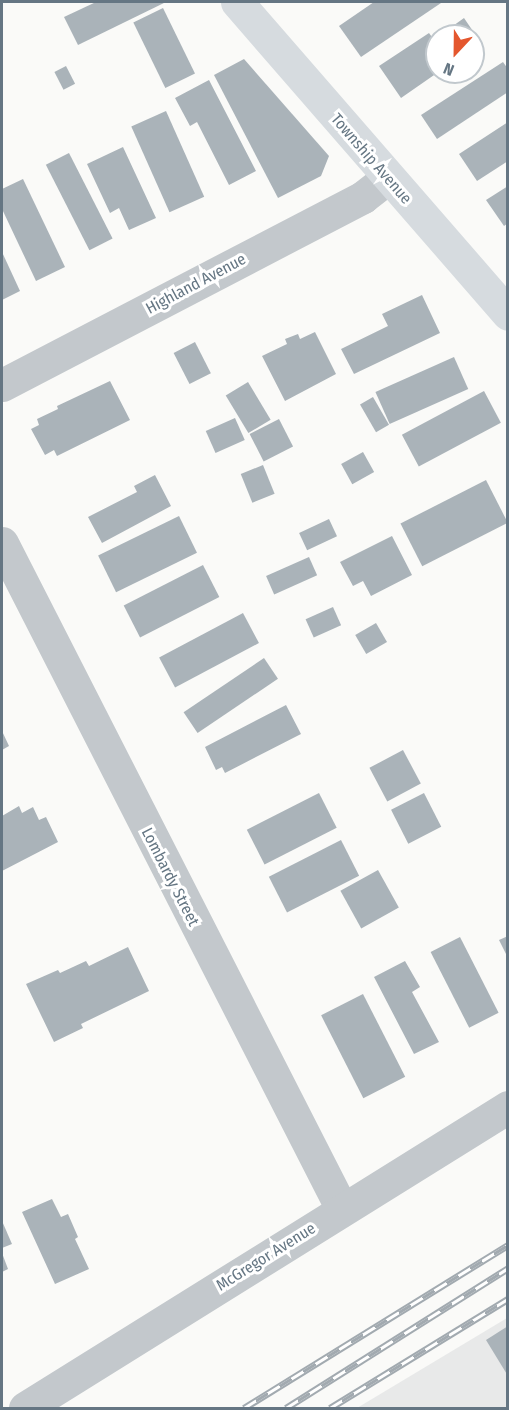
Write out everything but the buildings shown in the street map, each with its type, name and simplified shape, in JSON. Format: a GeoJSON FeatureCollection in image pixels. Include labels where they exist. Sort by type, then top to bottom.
{"type":"FeatureCollection","features":[{"type":"Feature","properties":{"kind":"main road","name":"Township Avenue"},"geometry":{"type":"LineString","coordinates":[[237,2],[507,314]]}},
{"type":"Feature","properties":{"kind":"street","name":"Highland Avenue"},"geometry":{"type":"LineString","coordinates":[[2,385],[363,197],[387,178]]}},
{"type":"Feature","properties":{"kind":"street","name":"Lombardy Street"},"geometry":{"type":"LineString","coordinates":[[2,543],[342,1209]]}},
{"type":"Feature","properties":{"kind":"street","name":"McGregor Avenue"},"geometry":{"type":"LineString","coordinates":[[25,1408],[507,1107]]}},
{"type":"Feature","properties":{"kind":"shaded area"},"geometry":{"type":"Polygon","coordinates":[[[507,1318],[507,1408],[357,1408],[507,1318]]]}},
{"type":"Feature","properties":{"kind":"railway"},"geometry":{"type":"LineString","coordinates":[[244,1408],[508,1245]]}},
{"type":"Feature","properties":{"kind":"railway"},"geometry":{"type":"LineString","coordinates":[[286,1408],[508,1268]]}},
{"type":"Feature","properties":{"kind":"railway"},"geometry":{"type":"LineString","coordinates":[[330,1408],[508,1299]]}}]}
